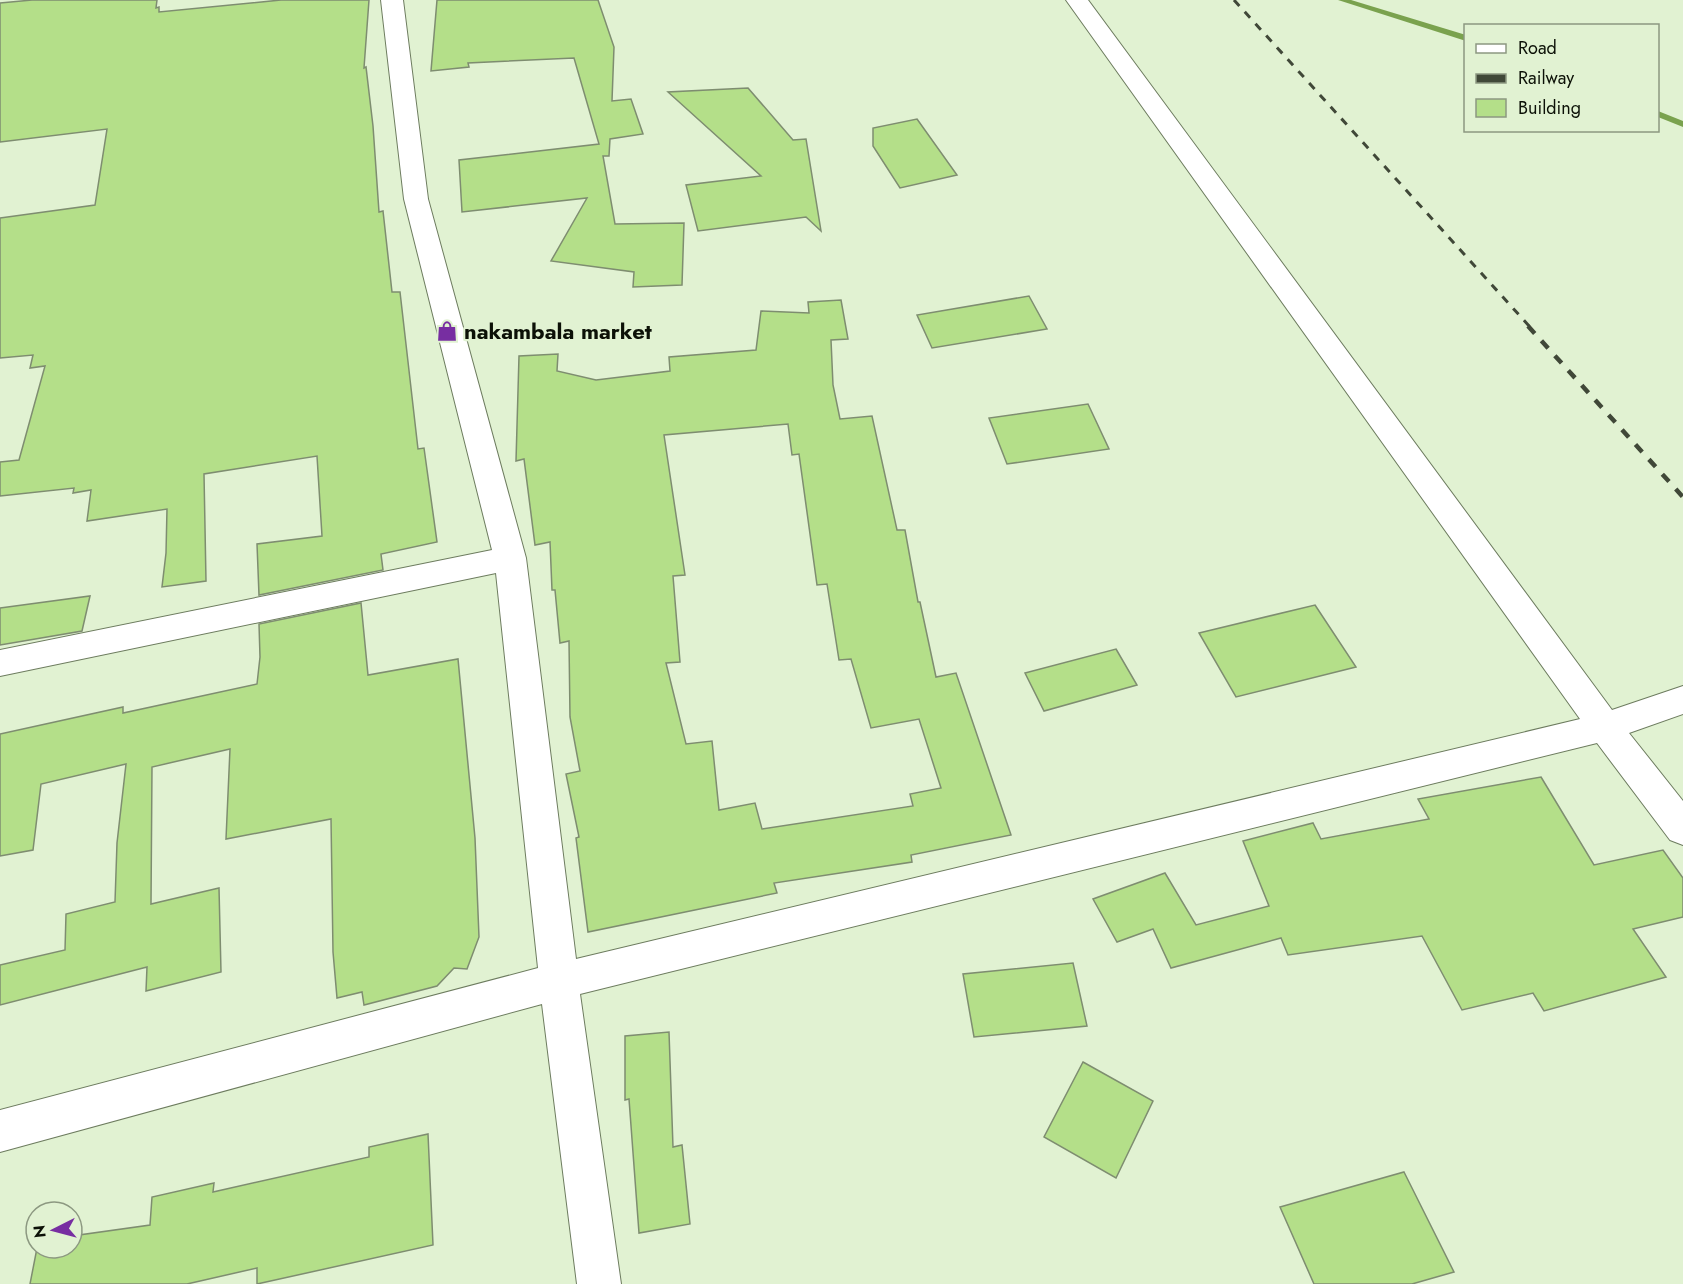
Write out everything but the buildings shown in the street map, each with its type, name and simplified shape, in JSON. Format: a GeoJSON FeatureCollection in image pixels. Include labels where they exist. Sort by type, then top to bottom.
{"type":"FeatureCollection","features":[{"type":"Feature","properties":{"kind":"street"},"geometry":{"type":"LineString","coordinates":[[392,0],[416,200],[510,558],[558,981],[599,1284]]}},
{"type":"Feature","properties":{"kind":"street"},"geometry":{"type":"LineString","coordinates":[[1077,0],[1605,727],[1683,829]]}},
{"type":"Feature","properties":{"kind":"street"},"geometry":{"type":"LineString","coordinates":[[0,663],[510,558]]}},
{"type":"Feature","properties":{"kind":"street"},"geometry":{"type":"LineString","coordinates":[[0,1131],[558,981],[1605,727],[1683,700]]}},
{"type":"Feature","properties":{"kind":"waterway"},"geometry":{"type":"LineString","coordinates":[[1342,0],[1464,37]]}},
{"type":"Feature","properties":{"kind":"waterway"},"geometry":{"type":"LineString","coordinates":[[1659,114],[1683,124]]}},
{"type":"Feature","properties":{"kind":"railway"},"geometry":{"type":"LineString","coordinates":[[1234,0],[1530,327]]}},
{"type":"Feature","properties":{"kind":"railway"},"geometry":{"type":"LineString","coordinates":[[1528,326],[1683,497]]}},
{"type":"Feature","properties":{"kind":"place","name":"nakambala market"},"geometry":{"type":"Point","coordinates":[447,331]}}]}
